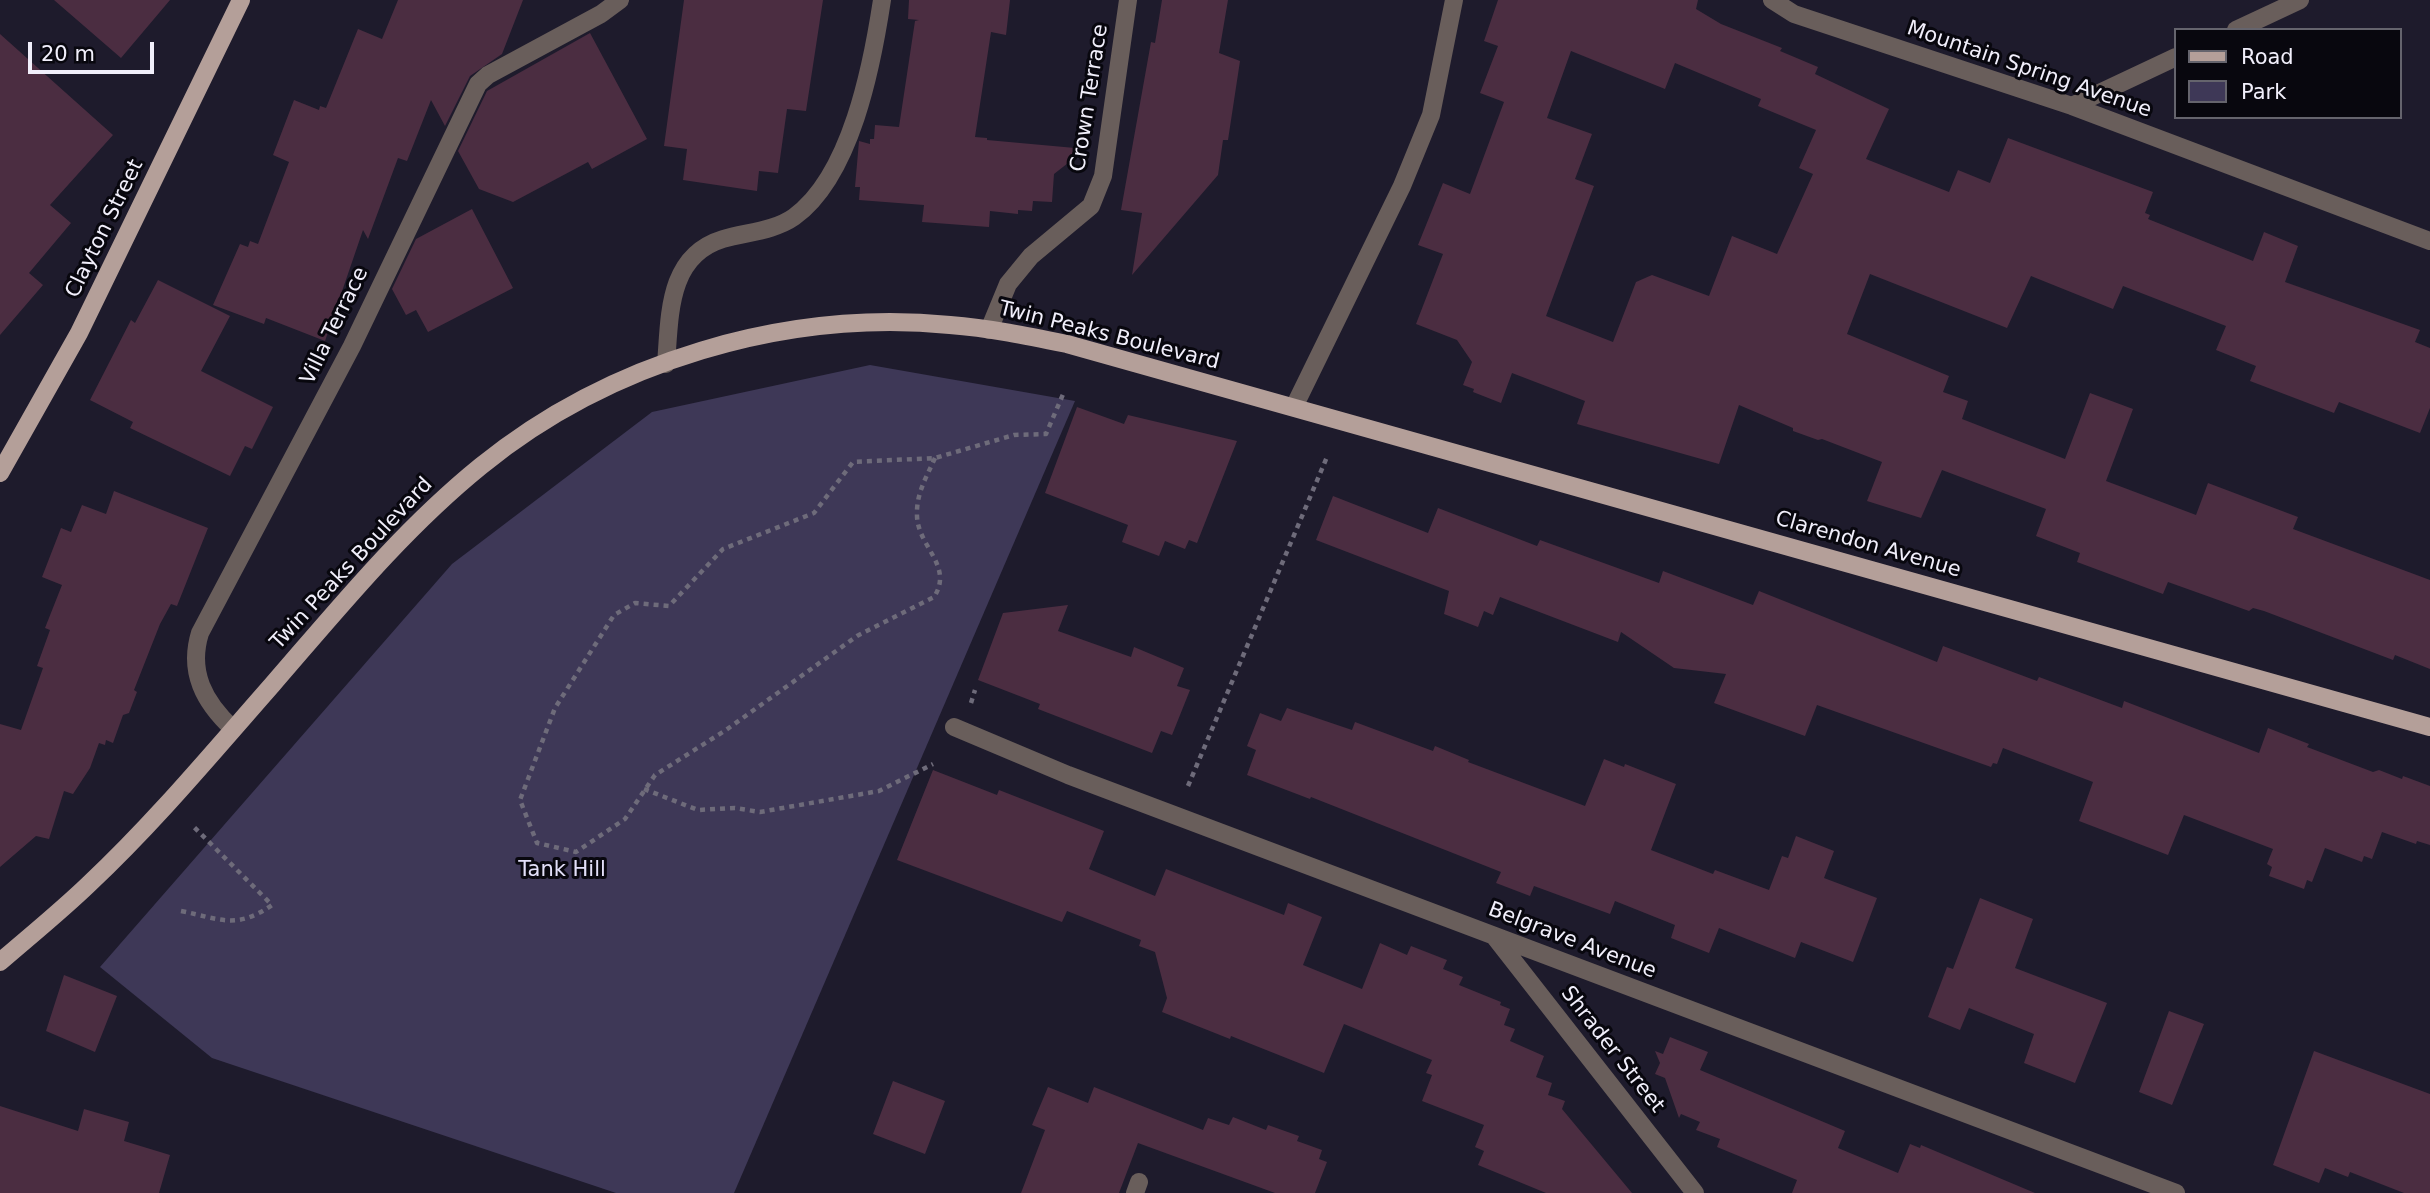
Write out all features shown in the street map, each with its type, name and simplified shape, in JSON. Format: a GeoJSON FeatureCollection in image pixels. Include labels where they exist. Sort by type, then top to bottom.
{"type":"FeatureCollection","features":[{"type":"Feature","properties":{"kind":"main road","name":"Clayton Street"},"geometry":{"type":"LineString","coordinates":[[0,473],[84,322],[241,0]]}},
{"type":"Feature","properties":{"kind":"main road","name":"Twin Peaks Boulevard"},"geometry":{"type":"LineString","coordinates":[[0,962],[89,884],[233,729],[399,541],[473,472],[567,407],[666,364],[763,335],[798,329],[914,323],[989,330],[1067,344],[1294,407]]}},
{"type":"Feature","properties":{"kind":"main road","name":"Clarendon Avenue"},"geometry":{"type":"LineString","coordinates":[[1294,407],[2430,727]]}},
{"type":"Feature","properties":{"kind":"street","name":"Villa Terrace"},"geometry":{"type":"LineString","coordinates":[[233,729],[206,699],[198,680],[195,648],[200,633],[340,368],[478,84],[488,75],[601,14],[620,0]]}},
{"type":"Feature","properties":{"kind":"street"},"geometry":{"type":"LineString","coordinates":[[666,364],[671,298],[675,282],[689,261],[703,249],[722,239],[755,233],[794,217],[836,172],[869,74],[882,0]]}},
{"type":"Feature","properties":{"kind":"street","name":"Crown Terrace"},"geometry":{"type":"LineString","coordinates":[[989,330],[1008,284],[1031,256],[1091,206],[1103,176],[1128,0]]}},
{"type":"Feature","properties":{"kind":"street"},"geometry":{"type":"LineString","coordinates":[[1294,407],[1402,186],[1431,115],[1454,0]]}},
{"type":"Feature","properties":{"kind":"street","name":"Mountain Spring Avenue"},"geometry":{"type":"LineString","coordinates":[[1772,0],[1794,14],[2072,106],[2430,242]]}},
{"type":"Feature","properties":{"kind":"street"},"geometry":{"type":"LineString","coordinates":[[2240,28],[2300,0]]}},
{"type":"Feature","properties":{"kind":"street"},"geometry":{"type":"LineString","coordinates":[[2072,106],[2174,59]]}},
{"type":"Feature","properties":{"kind":"street","name":"Belgrave Avenue"},"geometry":{"type":"LineString","coordinates":[[954,727],[1068,775],[2176,1193]]}},
{"type":"Feature","properties":{"kind":"street","name":"Shrader Street"},"geometry":{"type":"LineString","coordinates":[[1494,936],[1695,1193]]}},
{"type":"Feature","properties":{"kind":"path"},"geometry":{"type":"LineString","coordinates":[[935,458],[917,496],[916,518],[922,541],[941,570],[942,585],[934,597],[857,636],[726,730],[654,775],[625,819],[576,852],[537,843],[520,800],[555,708],[614,615],[635,603],[669,606],[723,549],[814,513],[853,461],[935,458],[1014,435],[1046,434],[1064,392]]}},
{"type":"Feature","properties":{"kind":"path"},"geometry":{"type":"LineString","coordinates":[[1188,786],[1327,457]]}},
{"type":"Feature","properties":{"kind":"path"},"geometry":{"type":"LineString","coordinates":[[645,789],[698,810],[734,808],[760,812],[879,791],[933,764]]}},
{"type":"Feature","properties":{"kind":"path"},"geometry":{"type":"LineString","coordinates":[[167,802],[272,905],[244,921],[222,921],[181,911]]}},
{"type":"Feature","properties":{"kind":"green space","name":"Tank Hill"},"geometry":{"type":"Polygon","coordinates":[[[870,365],[1075,401],[734,1193],[616,1193],[212,1058],[100,967],[452,564],[652,412],[870,365]]]}},
{"type":"Feature","properties":{"kind":"building"},"geometry":{"type":"Polygon","coordinates":[[[54,0],[170,0],[121,58],[54,0]]]}},
{"type":"Feature","properties":{"kind":"building"},"geometry":{"type":"Polygon","coordinates":[[[398,0],[523,0],[502,54],[470,76],[445,126],[431,100],[407,161],[398,158],[368,239],[363,230],[325,341],[266,318],[264,324],[213,305],[240,244],[248,247],[250,241],[258,244],[289,162],[273,155],[294,100],[319,110],[320,106],[326,108],[358,29],[382,39],[398,0]]]}},
{"type":"Feature","properties":{"kind":"building"},"geometry":{"type":"Polygon","coordinates":[[[684,0],[823,0],[806,111],[787,109],[778,173],[759,171],[757,191],[683,180],[687,149],[664,146],[684,0]]]}},
{"type":"Feature","properties":{"kind":"building"},"geometry":{"type":"Polygon","coordinates":[[[909,0],[1010,0],[1006,35],[991,32],[975,137],[1086,149],[1054,174],[1052,202],[1033,201],[1032,211],[1018,210],[1018,214],[990,211],[989,227],[922,222],[924,205],[859,200],[860,187],[855,187],[859,141],[870,144],[870,139],[874,139],[875,125],[899,127],[915,21],[919,20],[908,19],[909,0]]]}},
{"type":"Feature","properties":{"kind":"building"},"geometry":{"type":"Polygon","coordinates":[[[1162,0],[1228,0],[1219,53],[1240,61],[1228,140],[1223,140],[1218,175],[1132,275],[1142,213],[1121,210],[1151,42],[1155,43],[1162,0]]]}},
{"type":"Feature","properties":{"kind":"building"},"geometry":{"type":"Polygon","coordinates":[[[1498,0],[1698,0],[1696,9],[1721,24],[1782,48],[1780,51],[1818,67],[1815,74],[1889,109],[1866,159],[1949,192],[1958,170],[1990,183],[2008,138],[2153,192],[2145,213],[2150,215],[2148,219],[2253,261],[2264,232],[2298,246],[2285,282],[2420,330],[2415,342],[2430,348],[2430,408],[2420,433],[2339,402],[2334,413],[2250,381],[2256,366],[2216,350],[2226,326],[2123,286],[2113,309],[2031,276],[2007,328],[1870,274],[1847,334],[1949,376],[1943,392],[1968,401],[1962,419],[2065,459],[2090,393],[2133,409],[2106,481],[2196,515],[2208,483],[2298,517],[2293,529],[2430,580],[2430,669],[2395,655],[2393,660],[2264,611],[2253,608],[2249,611],[2168,582],[2163,594],[2077,562],[2080,553],[2036,536],[2046,509],[1942,470],[1921,518],[1867,501],[1882,462],[1793,431],[1793,428],[1739,405],[1719,464],[1577,424],[1585,401],[1512,373],[1501,403],[1473,392],[1474,389],[1463,385],[1472,362],[1457,340],[1416,324],[1443,254],[1418,245],[1443,183],[1470,194],[1504,102],[1480,93],[1498,46],[1484,41],[1498,0]],[[1571,51],[1547,118],[1592,134],[1575,179],[1594,186],[1546,316],[1613,342],[1636,282],[1652,275],[1709,296],[1732,236],[1777,254],[1813,174],[1799,168],[1816,130],[1758,106],[1761,99],[1675,63],[1665,89],[1571,51]]]}},
{"type":"Feature","properties":{"kind":"building"},"geometry":{"type":"Polygon","coordinates":[[[590,33],[647,139],[592,169],[588,162],[513,202],[479,189],[458,151],[487,91],[590,33]]]}},
{"type":"Feature","properties":{"kind":"building"},"geometry":{"type":"Polygon","coordinates":[[[0,34],[113,135],[50,205],[71,223],[29,273],[43,285],[0,335],[0,34]]]}},
{"type":"Feature","properties":{"kind":"building"},"geometry":{"type":"Polygon","coordinates":[[[472,209],[513,288],[428,332],[416,310],[406,315],[392,289],[416,239],[472,209]]]}},
{"type":"Feature","properties":{"kind":"building"},"geometry":{"type":"Polygon","coordinates":[[[158,280],[230,316],[201,371],[273,407],[252,449],[245,446],[230,476],[130,428],[133,422],[90,400],[131,320],[135,323],[158,280]]]}},
{"type":"Feature","properties":{"kind":"building"},"geometry":{"type":"Polygon","coordinates":[[[1077,407],[1124,424],[1128,415],[1237,441],[1197,543],[1189,540],[1185,549],[1165,541],[1159,556],[1122,542],[1128,525],[1045,493],[1077,407]]]}},
{"type":"Feature","properties":{"kind":"building"},"geometry":{"type":"Polygon","coordinates":[[[114,491],[208,528],[177,606],[171,604],[160,624],[134,690],[137,692],[129,713],[123,715],[113,743],[106,740],[105,745],[99,743],[90,768],[73,794],[64,791],[49,839],[36,836],[0,867],[0,724],[21,730],[43,668],[37,666],[50,630],[45,628],[62,585],[42,577],[61,528],[71,532],[82,505],[106,514],[114,491]]]}},
{"type":"Feature","properties":{"kind":"building"},"geometry":{"type":"Polygon","coordinates":[[[1333,496],[1428,533],[1438,508],[1537,546],[1540,540],[1659,583],[1663,571],[1753,605],[1759,591],[1937,662],[1943,646],[2037,681],[2039,677],[2122,708],[2124,701],[2259,753],[2268,728],[2309,744],[2307,747],[2373,772],[2379,770],[2430,786],[2430,845],[2417,841],[2416,844],[2382,832],[2372,859],[2364,856],[2362,862],[2325,848],[2312,882],[2307,880],[2304,889],[2269,876],[2272,867],[2267,864],[2273,849],[2184,815],[2168,855],[2079,821],[2093,782],[2003,748],[1997,764],[1993,763],[1991,767],[1817,705],[1805,736],[1714,703],[1726,674],[1674,668],[1621,632],[1618,642],[1500,597],[1493,615],[1484,611],[1478,627],[1444,614],[1449,591],[1316,540],[1333,496]]]}},
{"type":"Feature","properties":{"kind":"building"},"geometry":{"type":"Polygon","coordinates":[[[1068,605],[1058,631],[1131,657],[1134,647],[1184,668],[1177,686],[1190,690],[1172,735],[1161,731],[1152,753],[1038,709],[1040,704],[978,680],[1003,613],[1068,605]]]}},
{"type":"Feature","properties":{"kind":"building"},"geometry":{"type":"Polygon","coordinates":[[[1287,708],[1352,730],[1355,722],[1433,751],[1435,746],[1469,760],[1468,762],[1585,806],[1604,759],[1624,767],[1625,764],[1676,784],[1651,850],[1713,874],[1715,870],[1769,890],[1782,856],[1788,858],[1796,836],[1834,851],[1824,878],[1877,898],[1853,962],[1801,942],[1795,958],[1719,928],[1709,953],[1671,938],[1675,925],[1615,901],[1610,914],[1534,886],[1530,896],[1496,883],[1501,872],[1311,797],[1310,799],[1247,775],[1256,750],[1247,746],[1260,713],[1281,721],[1287,708]]]}},
{"type":"Feature","properties":{"kind":"building"},"geometry":{"type":"Polygon","coordinates":[[[933,770],[997,795],[999,790],[1104,831],[1089,869],[1155,896],[1166,869],[1284,915],[1288,903],[1322,917],[1303,965],[1362,989],[1380,943],[1407,955],[1411,946],[1447,960],[1443,969],[1463,977],[1459,985],[1501,1002],[1500,1005],[1510,1009],[1504,1025],[1515,1029],[1510,1041],[1544,1056],[1536,1077],[1552,1083],[1548,1095],[1565,1101],[1562,1109],[1632,1193],[1546,1193],[1478,1165],[1484,1151],[1475,1147],[1484,1125],[1422,1101],[1432,1075],[1426,1073],[1432,1060],[1344,1024],[1324,1073],[1231,1036],[1230,1039],[1162,1012],[1167,998],[1155,952],[1139,946],[1141,940],[1067,911],[1062,922],[897,860],[933,770]]]}},
{"type":"Feature","properties":{"kind":"building"},"geometry":{"type":"Polygon","coordinates":[[[1980,898],[2033,919],[2015,968],[2107,1003],[2075,1083],[2024,1063],[2034,1034],[1969,1008],[1960,1030],[1928,1017],[1947,967],[1953,969],[1980,898]]]}},
{"type":"Feature","properties":{"kind":"building"},"geometry":{"type":"Polygon","coordinates":[[[64,975],[117,996],[95,1052],[46,1031],[64,975]]]}},
{"type":"Feature","properties":{"kind":"building"},"geometry":{"type":"Polygon","coordinates":[[[2169,1011],[2204,1024],[2172,1105],[2139,1092],[2169,1011]]]}},
{"type":"Feature","properties":{"kind":"building"},"geometry":{"type":"Polygon","coordinates":[[[1670,1037],[1708,1052],[1700,1070],[1845,1131],[1838,1148],[1898,1173],[1910,1144],[1920,1148],[1921,1145],[2035,1193],[1792,1193],[1797,1180],[1717,1147],[1720,1139],[1696,1130],[1700,1122],[1681,1114],[1679,1118],[1665,1078],[1655,1074],[1660,1063],[1655,1051],[1663,1054],[1670,1037]]]}},
{"type":"Feature","properties":{"kind":"building"},"geometry":{"type":"Polygon","coordinates":[[[2314,1051],[2430,1094],[2430,1193],[2404,1193],[2350,1172],[2348,1177],[2325,1168],[2319,1183],[2273,1165],[2314,1051]]]}},
{"type":"Feature","properties":{"kind":"building"},"geometry":{"type":"Polygon","coordinates":[[[893,1081],[945,1101],[925,1154],[873,1134],[893,1081]]]}},
{"type":"Feature","properties":{"kind":"building"},"geometry":{"type":"Polygon","coordinates":[[[1048,1087],[1088,1103],[1094,1087],[1203,1130],[1208,1118],[1229,1125],[1233,1117],[1266,1130],[1268,1125],[1299,1136],[1297,1141],[1322,1150],[1319,1159],[1327,1162],[1315,1193],[1275,1193],[1138,1143],[1119,1193],[1021,1193],[1045,1130],[1032,1125],[1048,1087]]]}},
{"type":"Feature","properties":{"kind":"building"},"geometry":{"type":"Polygon","coordinates":[[[0,1106],[78,1131],[84,1109],[129,1122],[124,1141],[170,1155],[159,1193],[0,1193],[0,1106]]]}}]}
